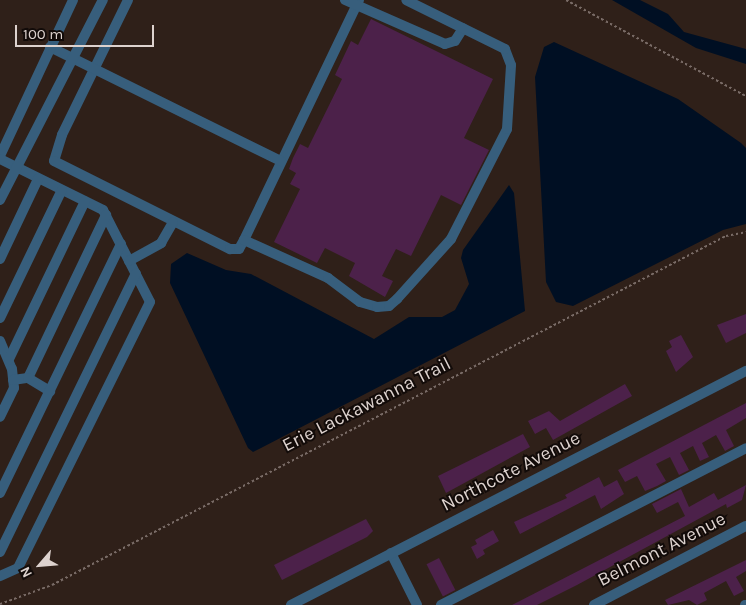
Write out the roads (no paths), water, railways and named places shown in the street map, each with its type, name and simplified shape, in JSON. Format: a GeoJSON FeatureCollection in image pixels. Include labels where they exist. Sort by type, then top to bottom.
{"type":"FeatureCollection","features":[{"type":"Feature","properties":{"kind":"street"},"geometry":{"type":"LineString","coordinates":[[0,576],[18,568],[150,302],[106,215],[84,201],[16,168],[0,158],[73,0]]}},
{"type":"Feature","properties":{"kind":"street"},"geometry":{"type":"LineString","coordinates":[[0,200],[103,0]]}},
{"type":"Feature","properties":{"kind":"street"},"geometry":{"type":"LineString","coordinates":[[128,0],[54,161],[230,249],[239,249],[244,240],[357,3]]}},
{"type":"Feature","properties":{"kind":"street"},"geometry":{"type":"LineString","coordinates":[[345,0],[357,3],[445,44],[455,40],[463,28]]}},
{"type":"Feature","properties":{"kind":"street"},"geometry":{"type":"LineString","coordinates":[[244,240],[328,278],[360,302],[389,306],[451,239],[507,129],[512,78],[505,49],[406,0]]}},
{"type":"Feature","properties":{"kind":"street"},"geometry":{"type":"LineString","coordinates":[[50,47],[281,161]]}},
{"type":"Feature","properties":{"kind":"street"},"geometry":{"type":"LineString","coordinates":[[0,259],[38,179]]}},
{"type":"Feature","properties":{"kind":"street"},"geometry":{"type":"LineString","coordinates":[[0,318],[62,190]]}},
{"type":"Feature","properties":{"kind":"street"},"geometry":{"type":"LineString","coordinates":[[9,359],[84,201]]}},
{"type":"Feature","properties":{"kind":"street"},"geometry":{"type":"LineString","coordinates":[[28,378],[106,215]]}},
{"type":"Feature","properties":{"kind":"street"},"geometry":{"type":"LineString","coordinates":[[129,261],[161,243],[173,222]]}},
{"type":"Feature","properties":{"kind":"street"},"geometry":{"type":"LineString","coordinates":[[0,493],[121,244]]}},
{"type":"Feature","properties":{"kind":"street"},"geometry":{"type":"LineString","coordinates":[[0,552],[136,273]]}},
{"type":"Feature","properties":{"kind":"street"},"geometry":{"type":"LineString","coordinates":[[0,341],[9,359],[13,380],[0,417]]}},
{"type":"Feature","properties":{"kind":"street","name":"Northcote Avenue"},"geometry":{"type":"LineString","coordinates":[[291,605],[746,370]]}},
{"type":"Feature","properties":{"kind":"street"},"geometry":{"type":"LineString","coordinates":[[13,380],[28,378],[50,391]]}},
{"type":"Feature","properties":{"kind":"street"},"geometry":{"type":"LineString","coordinates":[[441,605],[746,448]]}},
{"type":"Feature","properties":{"kind":"street","name":"Belmont Avenue"},"geometry":{"type":"LineString","coordinates":[[594,605],[746,526]]}},
{"type":"Feature","properties":{"kind":"street"},"geometry":{"type":"LineString","coordinates":[[391,553],[417,605]]}},
{"type":"Feature","properties":{"kind":"water"},"geometry":{"type":"Polygon","coordinates":[[[612,0],[640,0],[668,14],[684,32],[746,49],[746,64],[696,48],[612,0]]]}},
{"type":"Feature","properties":{"kind":"water"},"geometry":{"type":"Polygon","coordinates":[[[554,42],[678,99],[746,148],[746,224],[723,230],[573,306],[556,302],[546,282],[535,77],[544,47],[554,42]]]}},
{"type":"Feature","properties":{"kind":"water"},"geometry":{"type":"Polygon","coordinates":[[[509,185],[514,193],[525,311],[253,452],[248,448],[170,283],[171,264],[187,253],[226,270],[251,274],[374,339],[409,317],[442,317],[455,310],[469,284],[461,258],[463,250],[509,185]]]}}]}
